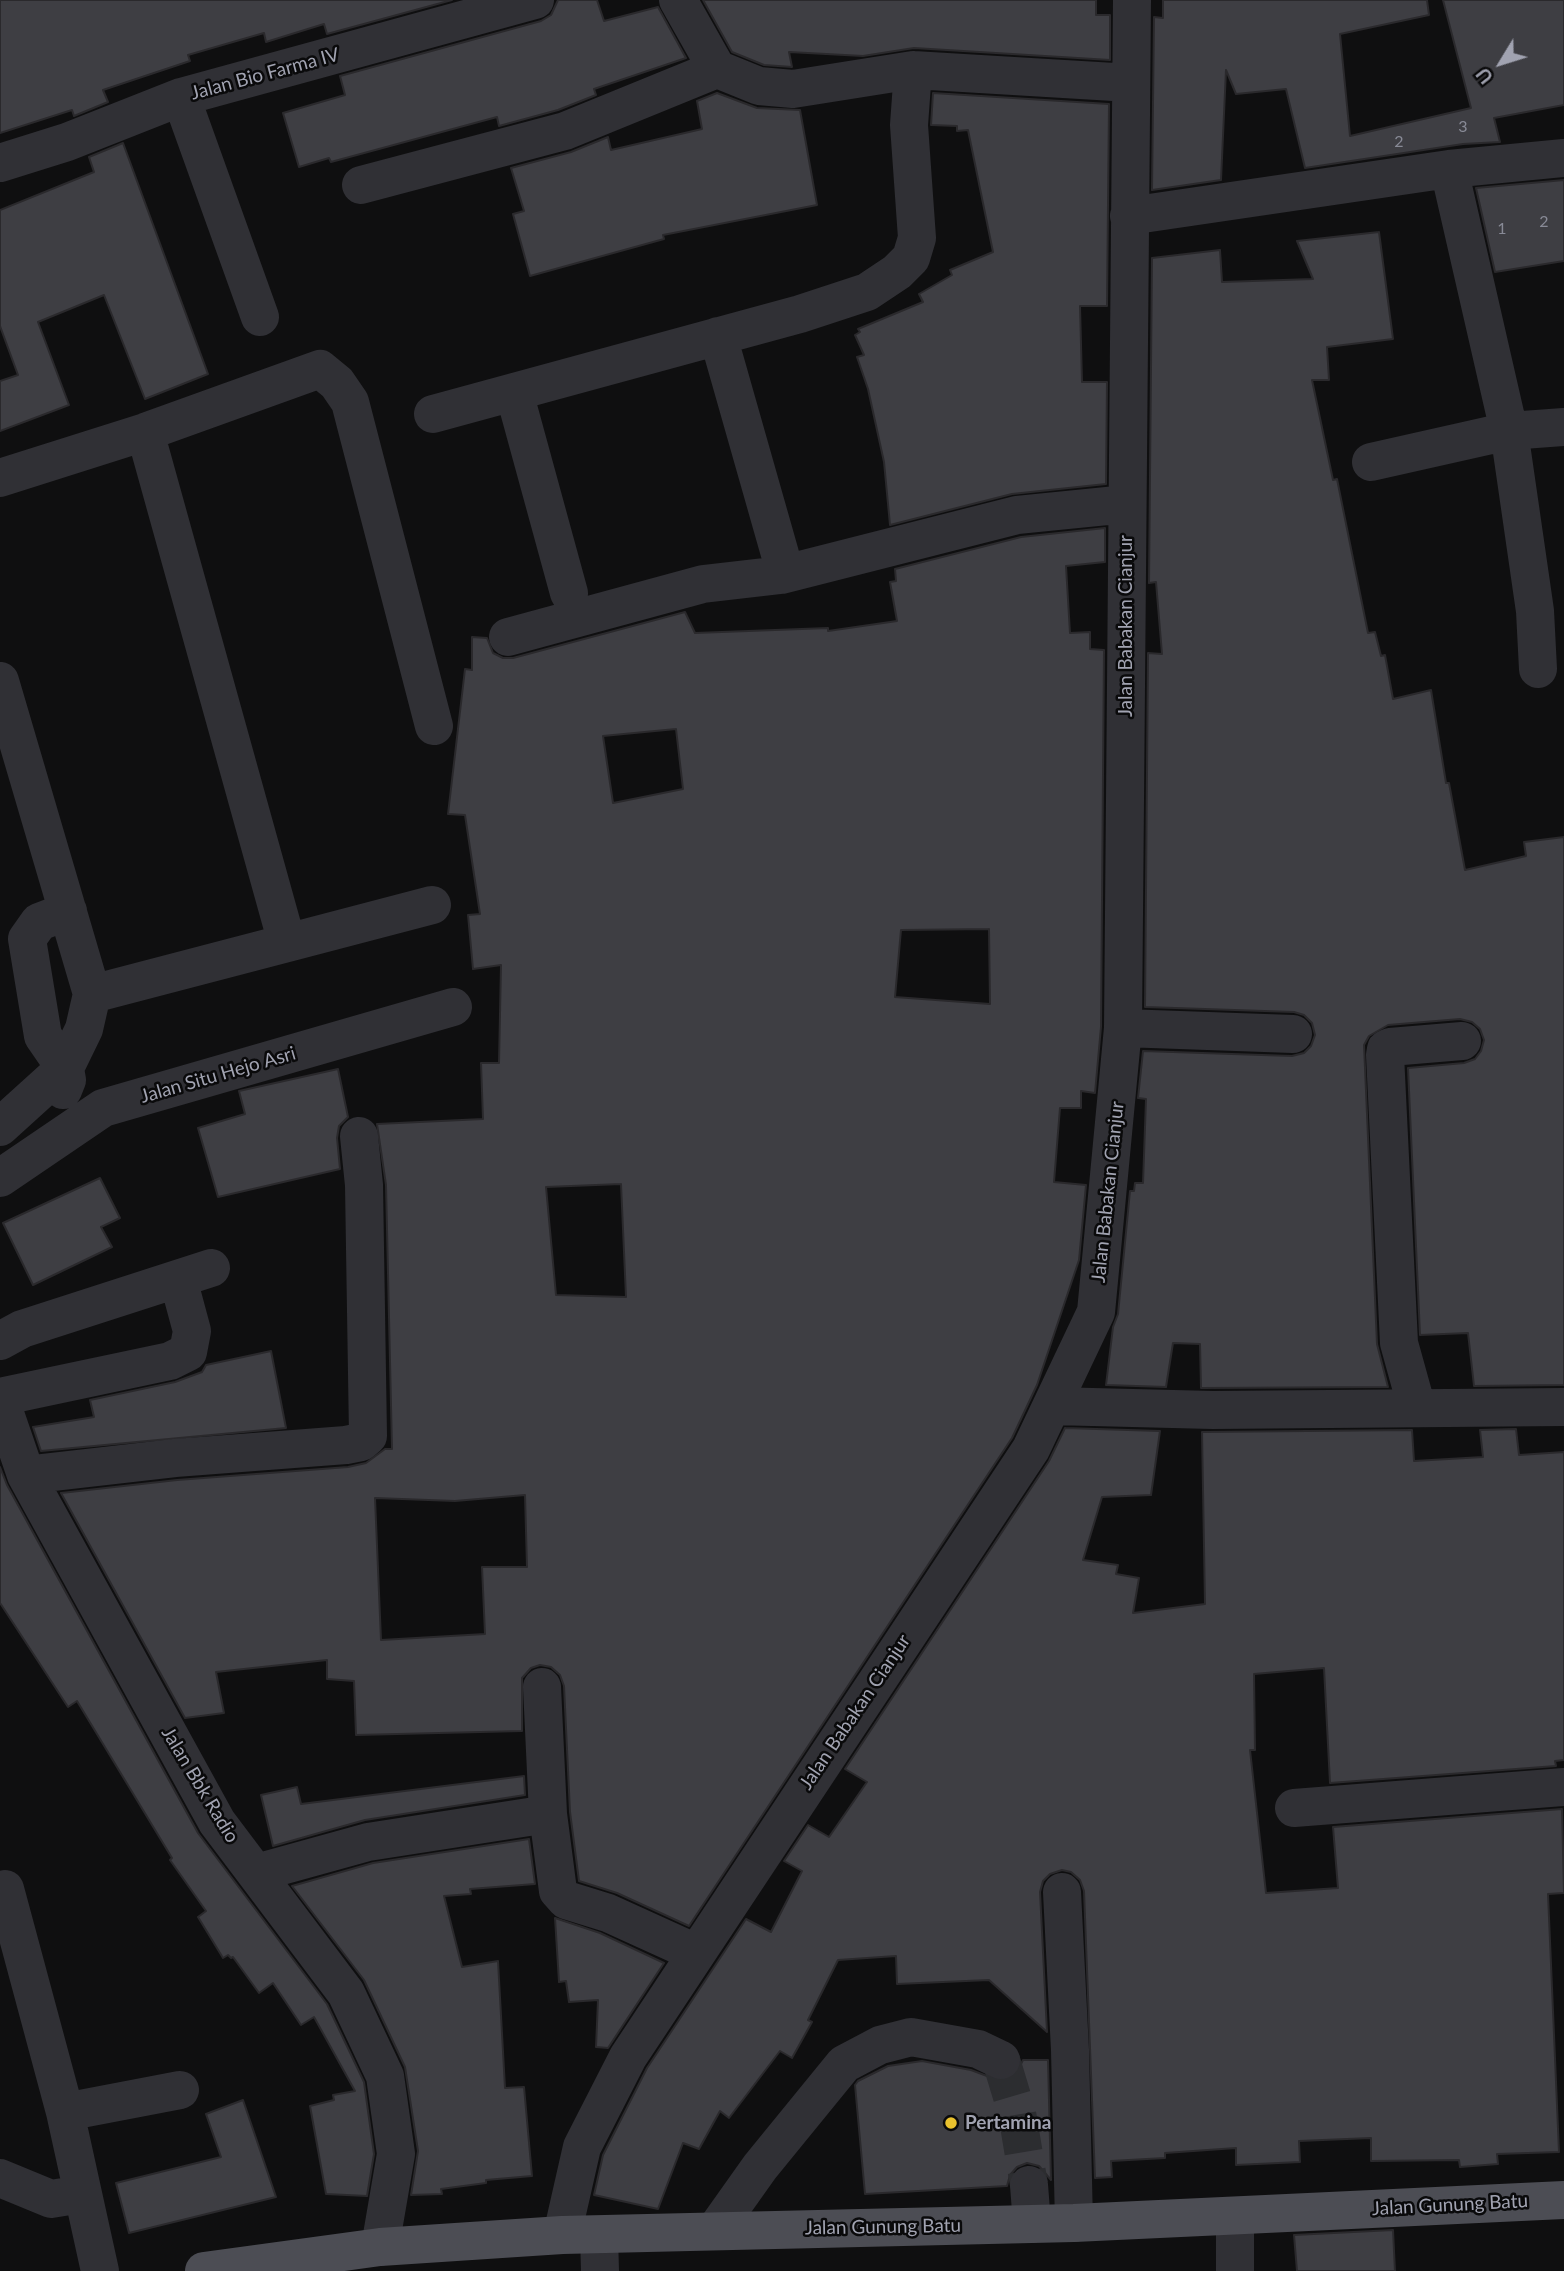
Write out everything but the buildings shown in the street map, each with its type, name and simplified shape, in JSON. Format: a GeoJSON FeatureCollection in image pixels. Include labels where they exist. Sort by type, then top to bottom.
{"type":"FeatureCollection","features":[{"type":"Feature","properties":{"kind":"main road","name":"Jalan Gunung Batu"},"geometry":{"type":"LineString","coordinates":[[204,2271],[380,2247],[587,2247],[716,2229],[1074,2223],[1564,2200]]}},
{"type":"Feature","properties":{"kind":"street","name":"Jalan Bio Farma IV"},"geometry":{"type":"LineString","coordinates":[[0,163],[67,142],[181,97],[466,9],[535,0]]}},
{"type":"Feature","properties":{"kind":"street"},"geometry":{"type":"LineString","coordinates":[[678,0],[717,69],[759,86],[793,89],[913,70],[1131,83]]}},
{"type":"Feature","properties":{"kind":"street","name":"Jalan Babakan Cianjur"},"geometry":{"type":"LineString","coordinates":[[587,2247],[582,2147],[628,2057],[1031,1449],[1096,1312],[1124,1028],[1132,0]]}},
{"type":"Feature","properties":{"kind":"street"},"geometry":{"type":"LineString","coordinates":[[361,185],[565,131],[717,69]]}},
{"type":"Feature","properties":{"kind":"street"},"geometry":{"type":"LineString","coordinates":[[433,414],[867,292],[897,272],[911,258],[917,239],[909,125],[913,70]]}},
{"type":"Feature","properties":{"kind":"street"},"geometry":{"type":"LineString","coordinates":[[181,97],[260,317]]}},
{"type":"Feature","properties":{"kind":"street"},"geometry":{"type":"LineString","coordinates":[[1129,216],[1449,169],[1564,158]]}},
{"type":"Feature","properties":{"kind":"street"},"geometry":{"type":"LineString","coordinates":[[1449,169],[1550,611],[1538,669]]}},
{"type":"Feature","properties":{"kind":"street"},"geometry":{"type":"LineString","coordinates":[[718,336],[780,554]]}},
{"type":"Feature","properties":{"kind":"street"},"geometry":{"type":"LineString","coordinates":[[0,478],[145,432],[320,369],[337,383],[350,402],[434,726]]}},
{"type":"Feature","properties":{"kind":"street"},"geometry":{"type":"LineString","coordinates":[[514,392],[569,593]]}},
{"type":"Feature","properties":{"kind":"street"},"geometry":{"type":"LineString","coordinates":[[1371,462],[1509,431],[1564,426]]}},
{"type":"Feature","properties":{"kind":"street"},"geometry":{"type":"LineString","coordinates":[[145,432],[287,943]]}},
{"type":"Feature","properties":{"kind":"street"},"geometry":{"type":"LineString","coordinates":[[508,637],[703,584],[781,575],[1017,515],[1127,503]]}},
{"type":"Feature","properties":{"kind":"street"},"geometry":{"type":"LineString","coordinates":[[0,681],[92,994],[84,1029],[65,1068],[0,1127]]}},
{"type":"Feature","properties":{"kind":"street"},"geometry":{"type":"LineString","coordinates":[[92,994],[432,905]]}},
{"type":"Feature","properties":{"kind":"street"},"geometry":{"type":"LineString","coordinates":[[0,1153],[63,1091],[65,1068],[43,1036],[27,939],[39,922],[68,911]]}},
{"type":"Feature","properties":{"kind":"street","name":"Jalan Situ Hejo Asri"},"geometry":{"type":"LineString","coordinates":[[0,1178],[103,1108],[453,1007]]}},
{"type":"Feature","properties":{"kind":"street"},"geometry":{"type":"LineString","coordinates":[[1124,1028],[1293,1034]]}},
{"type":"Feature","properties":{"kind":"street"},"geometry":{"type":"LineString","coordinates":[[1417,1408],[1399,1343],[1385,1055],[1386,1049],[1391,1047],[1461,1041]]}},
{"type":"Feature","properties":{"kind":"street"},"geometry":{"type":"LineString","coordinates":[[26,1475],[175,1458],[346,1445],[361,1442],[368,1436],[364,1185],[359,1136]]}},
{"type":"Feature","properties":{"kind":"street"},"geometry":{"type":"LineString","coordinates":[[0,1341],[22,1329],[194,1273],[192,1331],[188,1352],[170,1362],[0,1398]]}},
{"type":"Feature","properties":{"kind":"street","name":"Jalan Bbk Radio"},"geometry":{"type":"LineString","coordinates":[[0,1398],[26,1475],[217,1822],[346,1993],[385,2076],[396,2154],[380,2247]]}},
{"type":"Feature","properties":{"kind":"street"},"geometry":{"type":"LineString","coordinates":[[1052,1406],[1213,1410],[1564,1407]]}},
{"type":"Feature","properties":{"kind":"street"},"geometry":{"type":"LineString","coordinates":[[541,1687],[548,1814],[558,1891],[566,1900],[607,1913],[696,1953]]}},
{"type":"Feature","properties":{"kind":"street"},"geometry":{"type":"LineString","coordinates":[[1294,1808],[1564,1787]]}},
{"type":"Feature","properties":{"kind":"street"},"geometry":{"type":"LineString","coordinates":[[256,1873],[368,1842],[548,1814]]}},
{"type":"Feature","properties":{"kind":"street"},"geometry":{"type":"LineString","coordinates":[[5,1889],[65,2112],[100,2271]]}},
{"type":"Feature","properties":{"kind":"street"},"geometry":{"type":"LineString","coordinates":[[1062,1892],[1070,2050],[1074,2223]]}},
{"type":"Feature","properties":{"kind":"street"},"geometry":{"type":"LineString","coordinates":[[716,2229],[760,2167],[844,2063],[880,2045],[911,2037],[978,2049],[1001,2060]]}},
{"type":"Feature","properties":{"kind":"street"},"geometry":{"type":"LineString","coordinates":[[65,2112],[180,2090]]}},
{"type":"Feature","properties":{"kind":"street"},"geometry":{"type":"LineString","coordinates":[[0,2178],[51,2199],[82,2194]]}},
{"type":"Feature","properties":{"kind":"street"},"geometry":{"type":"LineString","coordinates":[[1029,2185],[1032,2224]]}},
{"type":"Feature","properties":{"kind":"street"},"geometry":{"type":"LineString","coordinates":[[1235,2216],[1236,2271]]}},
{"type":"Feature","properties":{"kind":"tunnel"},"geometry":{"type":"LineString","coordinates":[[1001,2060],[1017,2113],[1029,2185]]}},
{"type":"Feature","properties":{"kind":"place","name":"Pertamina"},"geometry":{"type":"Point","coordinates":[951,2123]}}]}
